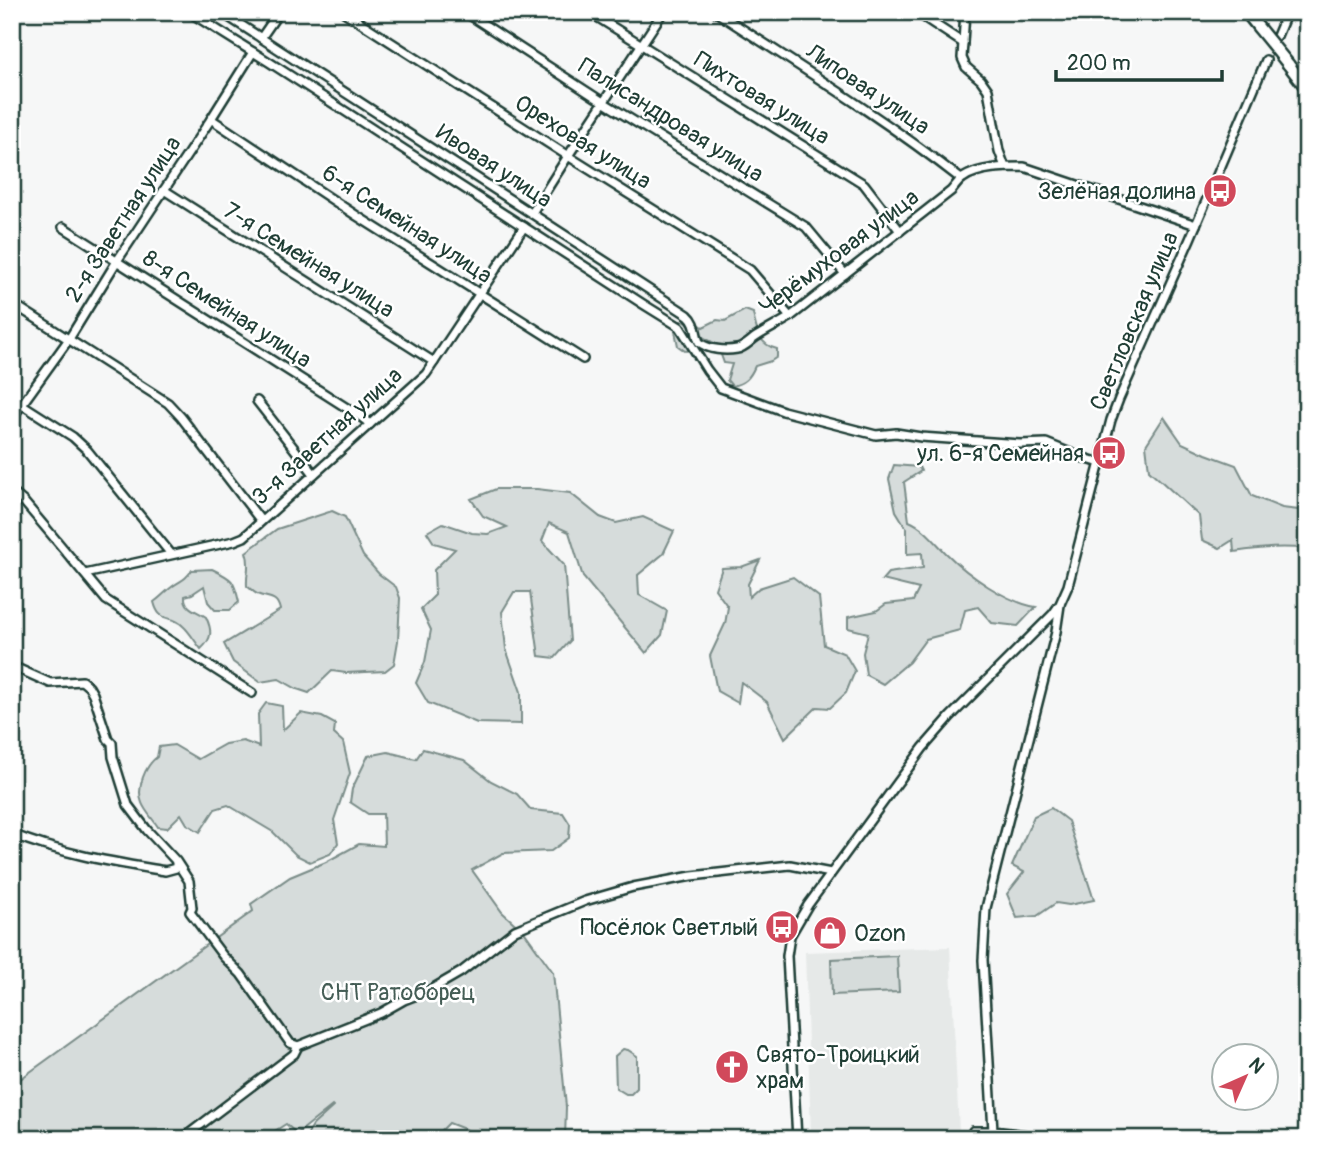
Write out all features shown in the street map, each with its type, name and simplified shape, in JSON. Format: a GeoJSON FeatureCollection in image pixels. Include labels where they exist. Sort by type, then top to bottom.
{"type":"FeatureCollection","features":[{"type":"Feature","properties":{"kind":"highway"},"geometry":{"type":"LineString","coordinates":[[1246,12],[1307,89]]}},
{"type":"Feature","properties":{"kind":"street","name":"Ивовая улица"},"geometry":{"type":"LineString","coordinates":[[189,12],[676,323],[721,388],[783,411],[876,435],[896,433],[1011,443],[1046,443],[1100,463]]}},
{"type":"Feature","properties":{"kind":"street","name":"Ивовая улица"},"geometry":{"type":"LineString","coordinates":[[221,12],[688,314],[696,324],[697,337],[704,346],[736,349]]}},
{"type":"Feature","properties":{"kind":"street"},"geometry":{"type":"LineString","coordinates":[[261,38],[279,12]]}},
{"type":"Feature","properties":{"kind":"street","name":"Ореховая улица"},"geometry":{"type":"LineString","coordinates":[[344,12],[750,270],[790,317]]}},
{"type":"Feature","properties":{"kind":"street","name":"Палисандровая улица"},"geometry":{"type":"LineString","coordinates":[[465,12],[603,102],[801,223],[845,274]]}},
{"type":"Feature","properties":{"kind":"street","name":"Пихтовая улица"},"geometry":{"type":"LineString","coordinates":[[589,12],[864,184],[900,231]]}},
{"type":"Feature","properties":{"kind":"street"},"geometry":{"type":"LineString","coordinates":[[532,213],[663,12]]}},
{"type":"Feature","properties":{"kind":"street","name":"Липовая улица"},"geometry":{"type":"LineString","coordinates":[[716,12],[867,110],[961,179]]}},
{"type":"Feature","properties":{"kind":"street"},"geometry":{"type":"LineString","coordinates":[[916,12],[963,43]]}},
{"type":"Feature","properties":{"kind":"street"},"geometry":{"type":"LineString","coordinates":[[965,12],[962,58],[965,67],[981,80],[988,90],[999,151],[1005,167]]}},
{"type":"Feature","properties":{"kind":"street"},"geometry":{"type":"LineString","coordinates":[[1277,36],[1287,12]]}},
{"type":"Feature","properties":{"kind":"street","name":"2-я Заветная улица"},"geometry":{"type":"LineString","coordinates":[[12,418],[69,339],[253,52]]}},
{"type":"Feature","properties":{"kind":"street","name":"Светловская улица"},"geometry":{"type":"LineString","coordinates":[[1060,604],[1068,586],[1111,420],[1266,60]]}},
{"type":"Feature","properties":{"kind":"street","name":"6-я Семейная улица"},"geometry":{"type":"LineString","coordinates":[[211,120],[583,359]]}},
{"type":"Feature","properties":{"kind":"street"},"geometry":{"type":"LineString","coordinates":[[961,179],[983,171],[1024,167],[1196,225]]}},
{"type":"Feature","properties":{"kind":"street","name":"Черёмуховая улица"},"geometry":{"type":"LineString","coordinates":[[736,349],[790,317],[951,191],[961,179]]}},
{"type":"Feature","properties":{"kind":"street","name":"7-я Семейная улица"},"geometry":{"type":"LineString","coordinates":[[164,190],[435,362]]}},
{"type":"Feature","properties":{"kind":"street","name":"8-я Семейная улица"},"geometry":{"type":"LineString","coordinates":[[63,227],[370,424]]}},
{"type":"Feature","properties":{"kind":"street","name":"3-я Заветная улица"},"geometry":{"type":"LineString","coordinates":[[85,574],[243,537],[426,374],[524,227]]}},
{"type":"Feature","properties":{"kind":"street"},"geometry":{"type":"LineString","coordinates":[[12,303],[161,398],[174,410],[261,521]]}},
{"type":"Feature","properties":{"kind":"street"},"geometry":{"type":"LineString","coordinates":[[12,398],[73,437],[87,450],[171,554]]}},
{"type":"Feature","properties":{"kind":"street"},"geometry":{"type":"LineString","coordinates":[[257,401],[314,474]]}},
{"type":"Feature","properties":{"kind":"street"},"geometry":{"type":"LineString","coordinates":[[12,492],[24,502],[97,591],[114,607],[252,693]]}},
{"type":"Feature","properties":{"kind":"street"},"geometry":{"type":"LineString","coordinates":[[97,591],[98,581],[106,569]]}},
{"type":"Feature","properties":{"kind":"street"},"geometry":{"type":"LineString","coordinates":[[797,1139],[787,956],[790,936],[831,873],[923,748],[1060,604]]}},
{"type":"Feature","properties":{"kind":"street"},"geometry":{"type":"LineString","coordinates":[[993,1131],[983,960],[986,908],[1056,632],[1060,604]]}},
{"type":"Feature","properties":{"kind":"street"},"geometry":{"type":"LineString","coordinates":[[12,666],[50,683],[82,681],[89,687],[108,739],[112,743],[113,757],[128,805],[176,861],[189,881],[192,908],[190,912],[223,956],[241,974],[290,1043],[298,1046]]}},
{"type":"Feature","properties":{"kind":"street"},"geometry":{"type":"LineString","coordinates":[[12,834],[40,845],[165,871],[176,868],[176,861]]}},
{"type":"Feature","properties":{"kind":"street"},"geometry":{"type":"LineString","coordinates":[[182,1139],[294,1054],[298,1046],[381,1013],[438,986],[461,972],[515,930],[585,901],[633,887],[692,876],[790,865],[831,873]]}},
{"type":"Feature","properties":{"kind":"street"},"geometry":{"type":"LineString","coordinates":[[974,1131],[1061,1139]]}},
{"type":"Feature","properties":{"kind":"shaded area"},"geometry":{"type":"Polygon","coordinates":[[[950,947],[959,1131],[811,1136],[805,952],[950,947]]]}},
{"type":"Feature","properties":{"kind":"green space"},"geometry":{"type":"Polygon","coordinates":[[[745,310],[753,313],[759,336],[766,344],[777,349],[777,357],[755,366],[746,380],[732,386],[727,380],[732,364],[724,363],[722,347],[701,336],[693,350],[685,351],[678,346],[675,331],[680,321],[696,322],[703,327],[717,320],[725,321],[745,310]]]}},
{"type":"Feature","properties":{"kind":"green space"},"geometry":{"type":"Polygon","coordinates":[[[1164,417],[1182,443],[1236,465],[1252,496],[1282,508],[1307,511],[1307,549],[1270,548],[1234,552],[1233,540],[1220,548],[1202,540],[1199,516],[1149,470],[1146,445],[1164,417]]]}},
{"type":"Feature","properties":{"kind":"green space"},"geometry":{"type":"Polygon","coordinates":[[[894,465],[919,467],[921,471],[904,482],[909,521],[924,531],[976,579],[1012,600],[1036,607],[1018,626],[992,623],[978,607],[965,610],[960,630],[926,639],[909,662],[883,684],[866,675],[863,653],[868,633],[848,628],[848,617],[876,611],[886,604],[913,601],[919,589],[882,580],[888,573],[923,568],[922,553],[907,554],[907,529],[896,511],[889,479],[894,465]]]}},
{"type":"Feature","properties":{"kind":"green space"},"geometry":{"type":"Polygon","coordinates":[[[496,489],[537,489],[570,493],[600,517],[616,523],[643,517],[674,531],[663,554],[638,575],[639,595],[667,611],[662,635],[646,653],[583,577],[569,532],[549,523],[542,541],[564,565],[570,641],[555,658],[539,656],[530,592],[514,592],[502,612],[506,649],[521,692],[521,724],[477,723],[428,703],[416,683],[425,662],[431,630],[421,609],[435,595],[434,570],[455,549],[434,543],[427,532],[443,523],[472,533],[488,534],[507,527],[483,516],[471,499],[496,489]]]}},
{"type":"Feature","properties":{"kind":"green space"},"geometry":{"type":"Polygon","coordinates":[[[332,511],[345,517],[363,556],[379,574],[396,587],[400,598],[394,664],[385,671],[332,671],[309,693],[279,679],[260,682],[233,662],[224,644],[280,610],[277,602],[257,594],[247,586],[246,552],[277,529],[332,511]]]}},
{"type":"Feature","properties":{"kind":"green space"},"geometry":{"type":"Polygon","coordinates":[[[760,560],[748,584],[749,597],[759,588],[793,577],[819,597],[824,645],[845,654],[855,671],[846,693],[830,708],[817,707],[785,738],[767,702],[741,682],[738,703],[717,691],[710,656],[725,624],[728,607],[715,589],[722,568],[741,567],[760,560]]]}},
{"type":"Feature","properties":{"kind":"green space"},"geometry":{"type":"Polygon","coordinates":[[[212,569],[232,581],[239,602],[230,610],[215,610],[208,602],[204,586],[185,596],[187,604],[206,617],[209,626],[209,637],[201,649],[183,626],[159,614],[154,602],[192,570],[212,569]]]}},
{"type":"Feature","properties":{"kind":"green space"},"geometry":{"type":"Polygon","coordinates":[[[266,703],[282,706],[283,730],[301,713],[322,717],[335,724],[334,734],[343,742],[350,773],[334,820],[338,843],[330,854],[310,862],[296,855],[273,832],[228,805],[215,809],[200,832],[187,824],[181,814],[167,828],[158,827],[140,797],[143,778],[157,757],[159,747],[174,745],[198,759],[225,744],[243,741],[259,747],[258,714],[266,703]]]}},
{"type":"Feature","properties":{"kind":"green space","name":"СНТ Ратоборец"},"geometry":{"type":"Polygon","coordinates":[[[423,749],[464,760],[491,781],[517,794],[531,810],[563,813],[570,824],[569,838],[551,851],[503,853],[472,870],[502,912],[525,933],[553,972],[566,1107],[565,1139],[490,1139],[449,1123],[433,1139],[305,1139],[313,1125],[332,1106],[297,1134],[286,1124],[262,1139],[12,1139],[12,1085],[253,911],[251,904],[290,877],[359,844],[384,846],[383,814],[368,814],[350,802],[352,789],[368,756],[388,752],[416,759],[423,749]]]}},
{"type":"Feature","properties":{"kind":"green space"},"geometry":{"type":"Polygon","coordinates":[[[1051,808],[1068,821],[1094,900],[1069,905],[1056,903],[1037,916],[1017,918],[1007,894],[1024,872],[1012,866],[1034,816],[1051,808]]]}},
{"type":"Feature","properties":{"kind":"green space"},"geometry":{"type":"Polygon","coordinates":[[[897,956],[899,992],[832,995],[831,959],[897,956]]]}},
{"type":"Feature","properties":{"kind":"green space"},"geometry":{"type":"Polygon","coordinates":[[[623,1049],[637,1056],[637,1088],[631,1094],[616,1088],[615,1056],[623,1049]]]}},
{"type":"Feature","properties":{"kind":"place","name":"Зелёная долина"},"geometry":{"type":"Point","coordinates":[1220,191]}},
{"type":"Feature","properties":{"kind":"place","name":"ул. 6-я Семейная"},"geometry":{"type":"Point","coordinates":[1109,453]}},
{"type":"Feature","properties":{"kind":"place","name":"Посёлок Светлый"},"geometry":{"type":"Point","coordinates":[782,927]}},
{"type":"Feature","properties":{"kind":"place","name":"Ozon"},"geometry":{"type":"Point","coordinates":[830,933]}},
{"type":"Feature","properties":{"kind":"place","name":"Свято-Троицкий храм"},"geometry":{"type":"Point","coordinates":[732,1067]}}]}
